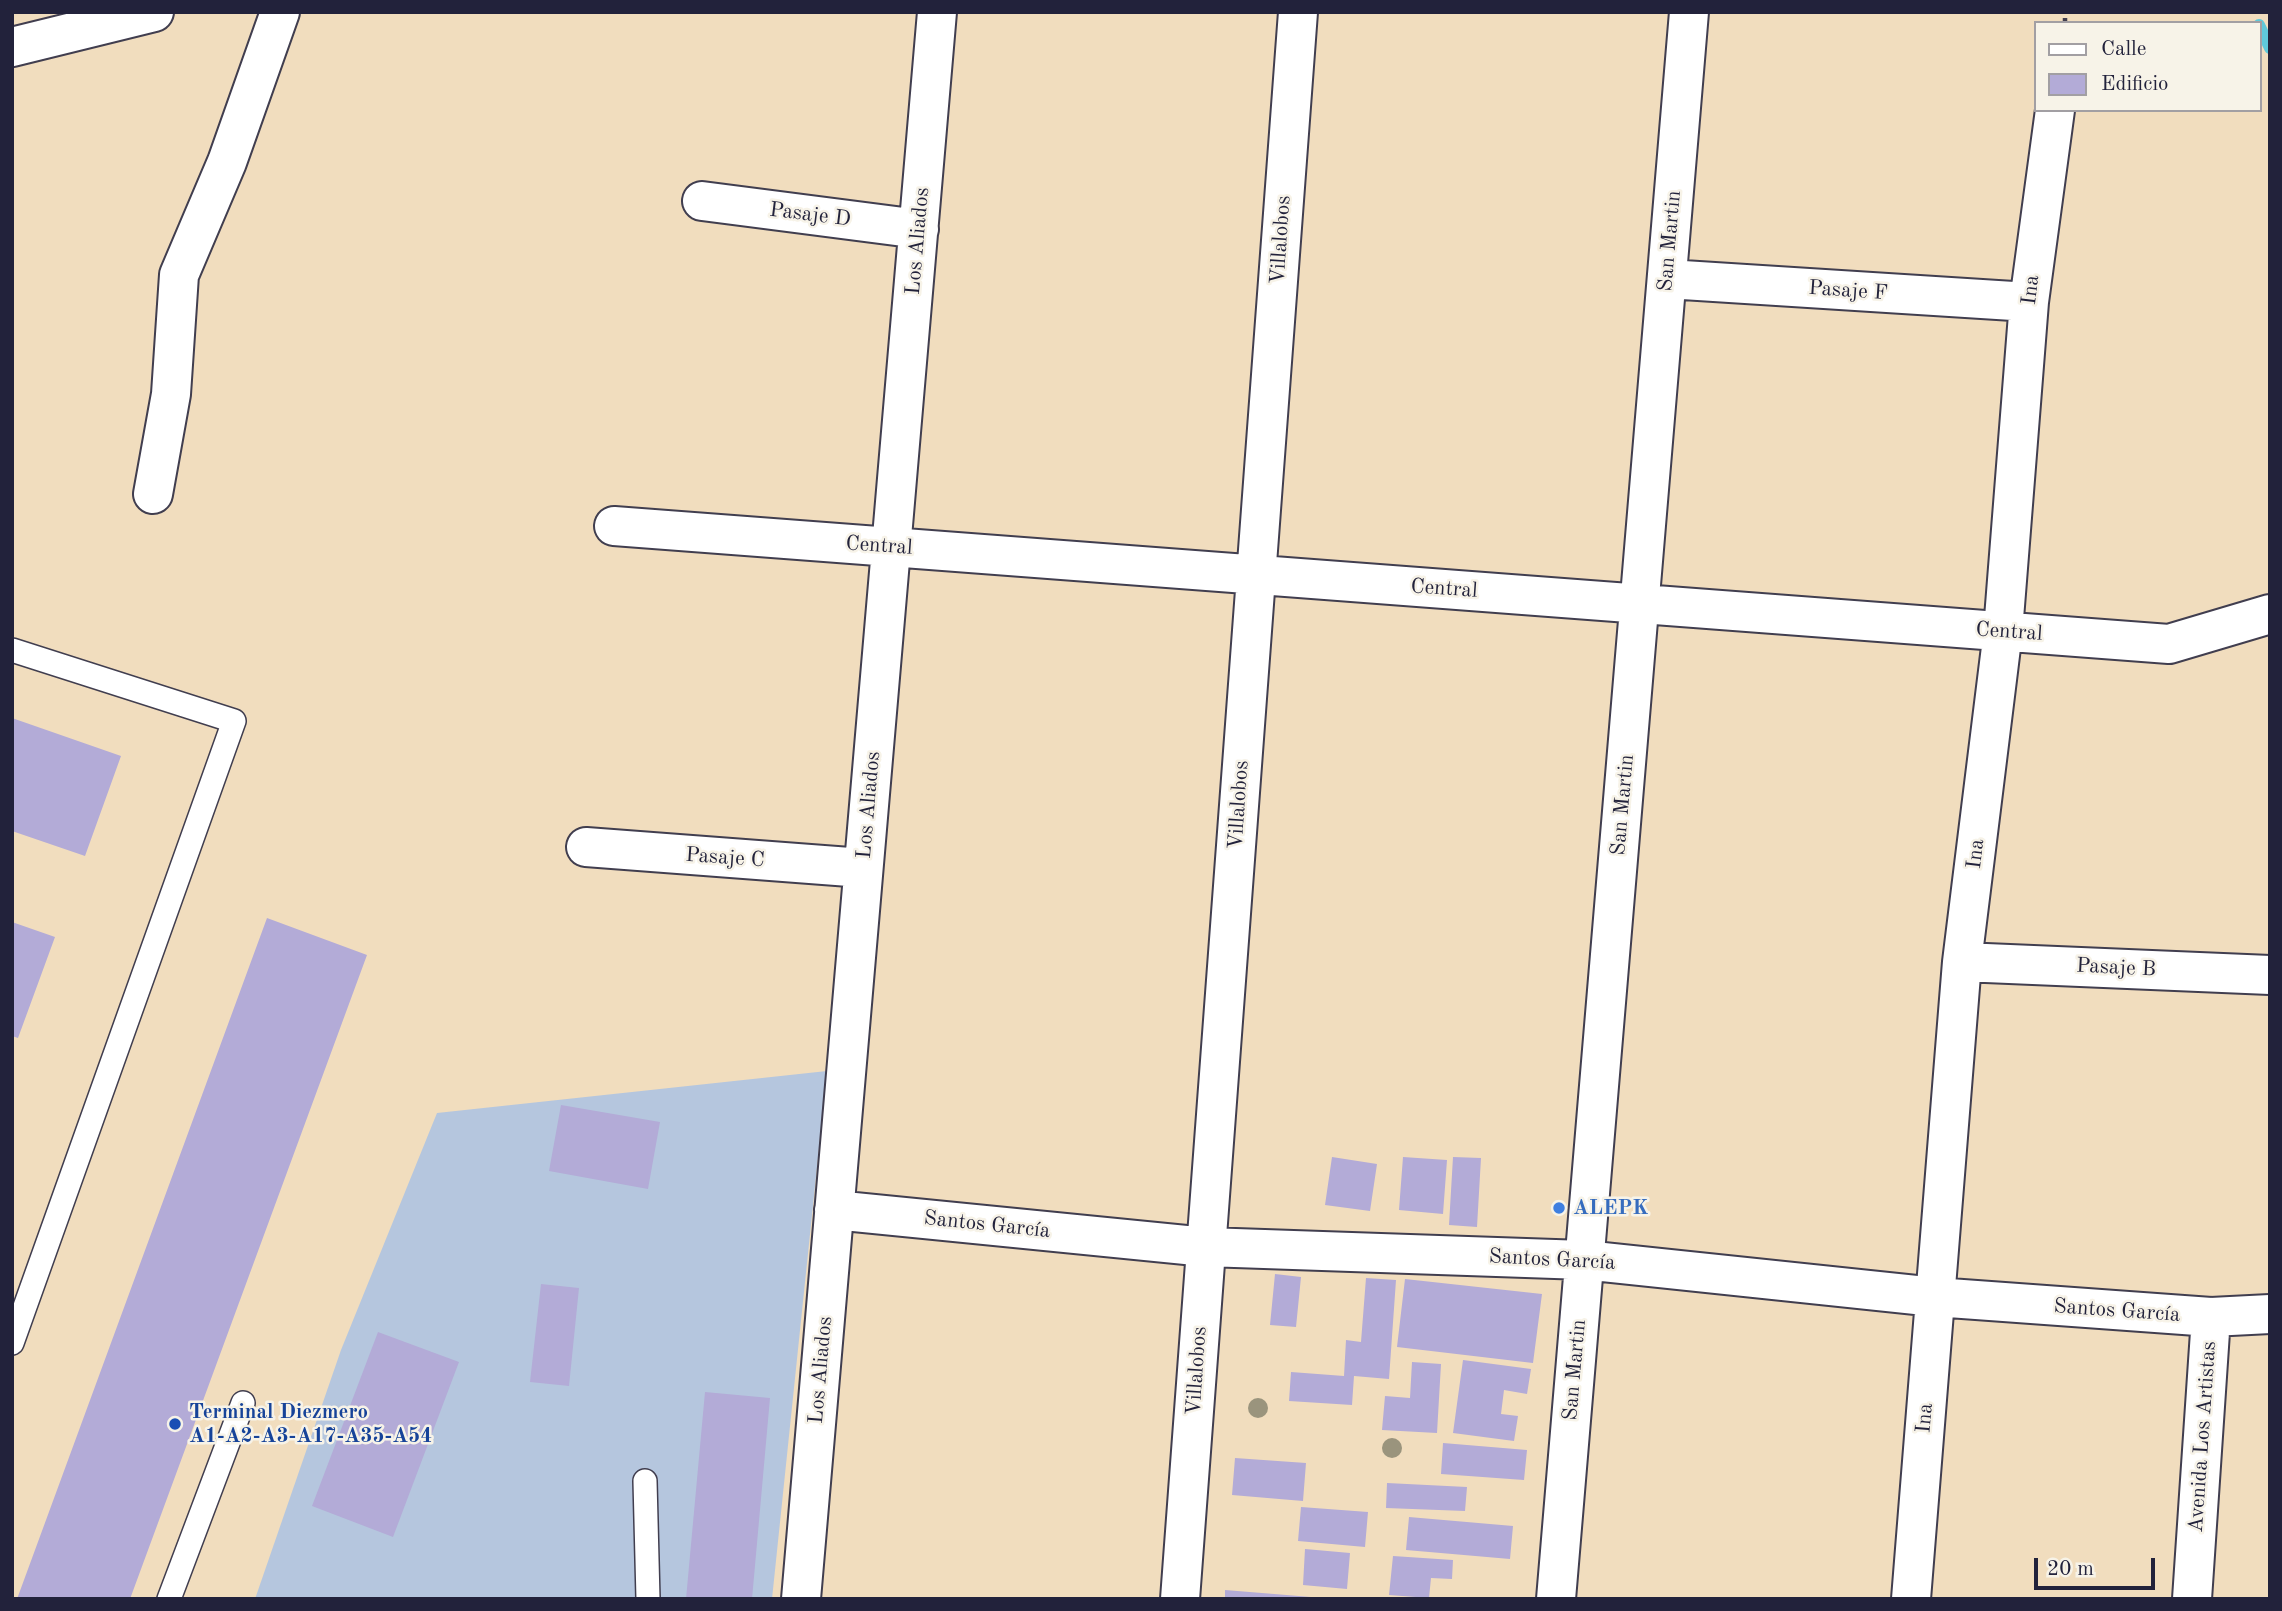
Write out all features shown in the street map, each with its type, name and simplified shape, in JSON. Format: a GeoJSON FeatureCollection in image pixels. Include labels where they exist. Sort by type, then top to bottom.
{"type":"FeatureCollection","features":[{"type":"Feature","properties":{"kind":"street"},"geometry":{"type":"LineString","coordinates":[[12,47],[154,12]]}},
{"type":"Feature","properties":{"kind":"street"},"geometry":{"type":"LineString","coordinates":[[153,494],[171,394],[179,275],[227,162],[281,12]]}},
{"type":"Feature","properties":{"kind":"street","name":"Los Aliados"},"geometry":{"type":"LineString","coordinates":[[801,1599],[937,12]]}},
{"type":"Feature","properties":{"kind":"street","name":"Villalobos"},"geometry":{"type":"LineString","coordinates":[[1180,1599],[1298,12]]}},
{"type":"Feature","properties":{"kind":"street","name":"San Martin"},"geometry":{"type":"LineString","coordinates":[[1556,1599],[1689,12]]}},
{"type":"Feature","properties":{"kind":"street","name":"Ina"},"geometry":{"type":"LineString","coordinates":[[1911,1599],[1962,962],[2003,631],[2029,302],[2055,112]]}},
{"type":"Feature","properties":{"kind":"street","name":"Pasaje D"},"geometry":{"type":"LineString","coordinates":[[702,201],[919,229]]}},
{"type":"Feature","properties":{"kind":"street","name":"Pasaje F"},"geometry":{"type":"LineString","coordinates":[[1667,279],[2029,302]]}},
{"type":"Feature","properties":{"kind":"street","name":"Central"},"geometry":{"type":"LineString","coordinates":[[614,526],[2169,644],[2270,614]]}},
{"type":"Feature","properties":{"kind":"street","name":"Pasaje C"},"geometry":{"type":"LineString","coordinates":[[586,847],[863,868]]}},
{"type":"Feature","properties":{"kind":"street","name":"Pasaje B"},"geometry":{"type":"LineString","coordinates":[[1962,962],[2270,975]]}},
{"type":"Feature","properties":{"kind":"street","name":"Santos García"},"geometry":{"type":"LineString","coordinates":[[834,1210],[1206,1247],[1584,1259],[1935,1297],[2211,1317],[2270,1314]]}},
{"type":"Feature","properties":{"kind":"street","name":"Avenida Los Artistas"},"geometry":{"type":"LineString","coordinates":[[2192,1599],[2211,1317]]}},
{"type":"Feature","properties":{"kind":"lane"},"geometry":{"type":"LineString","coordinates":[[12,650],[234,721],[12,1343]]}},
{"type":"Feature","properties":{"kind":"lane"},"geometry":{"type":"LineString","coordinates":[[169,1599],[243,1403]]}},
{"type":"Feature","properties":{"kind":"lane"},"geometry":{"type":"LineString","coordinates":[[645,1481],[648,1599]]}},
{"type":"Feature","properties":{"kind":"shaded area"},"geometry":{"type":"Polygon","coordinates":[[[827,1071],[772,1599],[255,1599],[341,1350],[437,1113],[827,1071]]]}},
{"type":"Feature","properties":{"kind":"building"},"geometry":{"type":"Polygon","coordinates":[[[12,718],[121,756],[85,856],[12,831],[12,718]]]}},
{"type":"Feature","properties":{"kind":"building"},"geometry":{"type":"Polygon","coordinates":[[[267,918],[367,955],[130,1599],[17,1599],[267,918]]]}},
{"type":"Feature","properties":{"kind":"building"},"geometry":{"type":"Polygon","coordinates":[[[12,922],[55,937],[18,1038],[12,1036],[12,922]]]}},
{"type":"Feature","properties":{"kind":"building"},"geometry":{"type":"Polygon","coordinates":[[[561,1105],[660,1122],[648,1189],[549,1171],[561,1105]]]}},
{"type":"Feature","properties":{"kind":"building"},"geometry":{"type":"Polygon","coordinates":[[[1332,1157],[1377,1164],[1370,1211],[1325,1205],[1332,1157]]]}},
{"type":"Feature","properties":{"kind":"building"},"geometry":{"type":"Polygon","coordinates":[[[1403,1157],[1447,1160],[1443,1214],[1399,1210],[1403,1157]]]}},
{"type":"Feature","properties":{"kind":"building"},"geometry":{"type":"Polygon","coordinates":[[[1453,1157],[1481,1158],[1477,1227],[1449,1225],[1453,1157]]]}},
{"type":"Feature","properties":{"kind":"building"},"geometry":{"type":"Polygon","coordinates":[[[1275,1274],[1301,1277],[1296,1327],[1270,1325],[1275,1274]]]}},
{"type":"Feature","properties":{"kind":"building"},"geometry":{"type":"Polygon","coordinates":[[[1366,1278],[1396,1280],[1389,1379],[1354,1376],[1352,1405],[1289,1401],[1291,1372],[1344,1376],[1346,1340],[1361,1342],[1366,1278]]]}},
{"type":"Feature","properties":{"kind":"building"},"geometry":{"type":"Polygon","coordinates":[[[1405,1279],[1542,1294],[1533,1363],[1397,1347],[1405,1279]]]}},
{"type":"Feature","properties":{"kind":"building"},"geometry":{"type":"Polygon","coordinates":[[[541,1284],[579,1288],[569,1386],[530,1382],[541,1284]]]}},
{"type":"Feature","properties":{"kind":"building"},"geometry":{"type":"Polygon","coordinates":[[[378,1332],[459,1362],[393,1537],[312,1506],[378,1332]]]}},
{"type":"Feature","properties":{"kind":"building"},"geometry":{"type":"Polygon","coordinates":[[[1463,1360],[1531,1369],[1527,1394],[1504,1390],[1501,1414],[1518,1416],[1514,1441],[1453,1433],[1463,1360]]]}},
{"type":"Feature","properties":{"kind":"building"},"geometry":{"type":"Polygon","coordinates":[[[1412,1362],[1441,1364],[1437,1433],[1382,1430],[1385,1396],[1410,1398],[1412,1362]]]}},
{"type":"Feature","properties":{"kind":"building"},"geometry":{"type":"Polygon","coordinates":[[[705,1392],[770,1398],[752,1599],[686,1599],[705,1392]]]}},
{"type":"Feature","properties":{"kind":"building"},"geometry":{"type":"Polygon","coordinates":[[[1443,1443],[1527,1450],[1524,1480],[1441,1474],[1443,1443]]]}},
{"type":"Feature","properties":{"kind":"building"},"geometry":{"type":"Polygon","coordinates":[[[1235,1458],[1306,1463],[1303,1501],[1232,1495],[1235,1458]]]}},
{"type":"Feature","properties":{"kind":"building"},"geometry":{"type":"Polygon","coordinates":[[[1387,1483],[1467,1487],[1465,1511],[1386,1508],[1387,1483]]]}},
{"type":"Feature","properties":{"kind":"building"},"geometry":{"type":"Polygon","coordinates":[[[1301,1507],[1368,1512],[1365,1547],[1298,1541],[1301,1507]]]}},
{"type":"Feature","properties":{"kind":"building"},"geometry":{"type":"Polygon","coordinates":[[[1409,1517],[1513,1526],[1510,1559],[1406,1550],[1409,1517]]]}},
{"type":"Feature","properties":{"kind":"building"},"geometry":{"type":"Polygon","coordinates":[[[1305,1549],[1350,1553],[1347,1589],[1303,1585],[1305,1549]]]}},
{"type":"Feature","properties":{"kind":"building"},"geometry":{"type":"Polygon","coordinates":[[[1393,1556],[1453,1560],[1452,1579],[1431,1578],[1429,1598],[1389,1595],[1393,1556]]]}},
{"type":"Feature","properties":{"kind":"building"},"geometry":{"type":"Polygon","coordinates":[[[1225,1590],[1311,1597],[1311,1599],[1225,1599],[1225,1590]]]}},
{"type":"Feature","properties":{"kind":"waterway"},"geometry":{"type":"LineString","coordinates":[[2261,29],[2270,48]]}},
{"type":"Feature","properties":{"kind":"place","name":"ALEPK"},"geometry":{"type":"Point","coordinates":[1559,1208]}},
{"type":"Feature","properties":{"kind":"place","name":"Terminal Diezmero A1-A2-A3-A17-A35-A54"},"geometry":{"type":"Point","coordinates":[175,1424]}}]}
